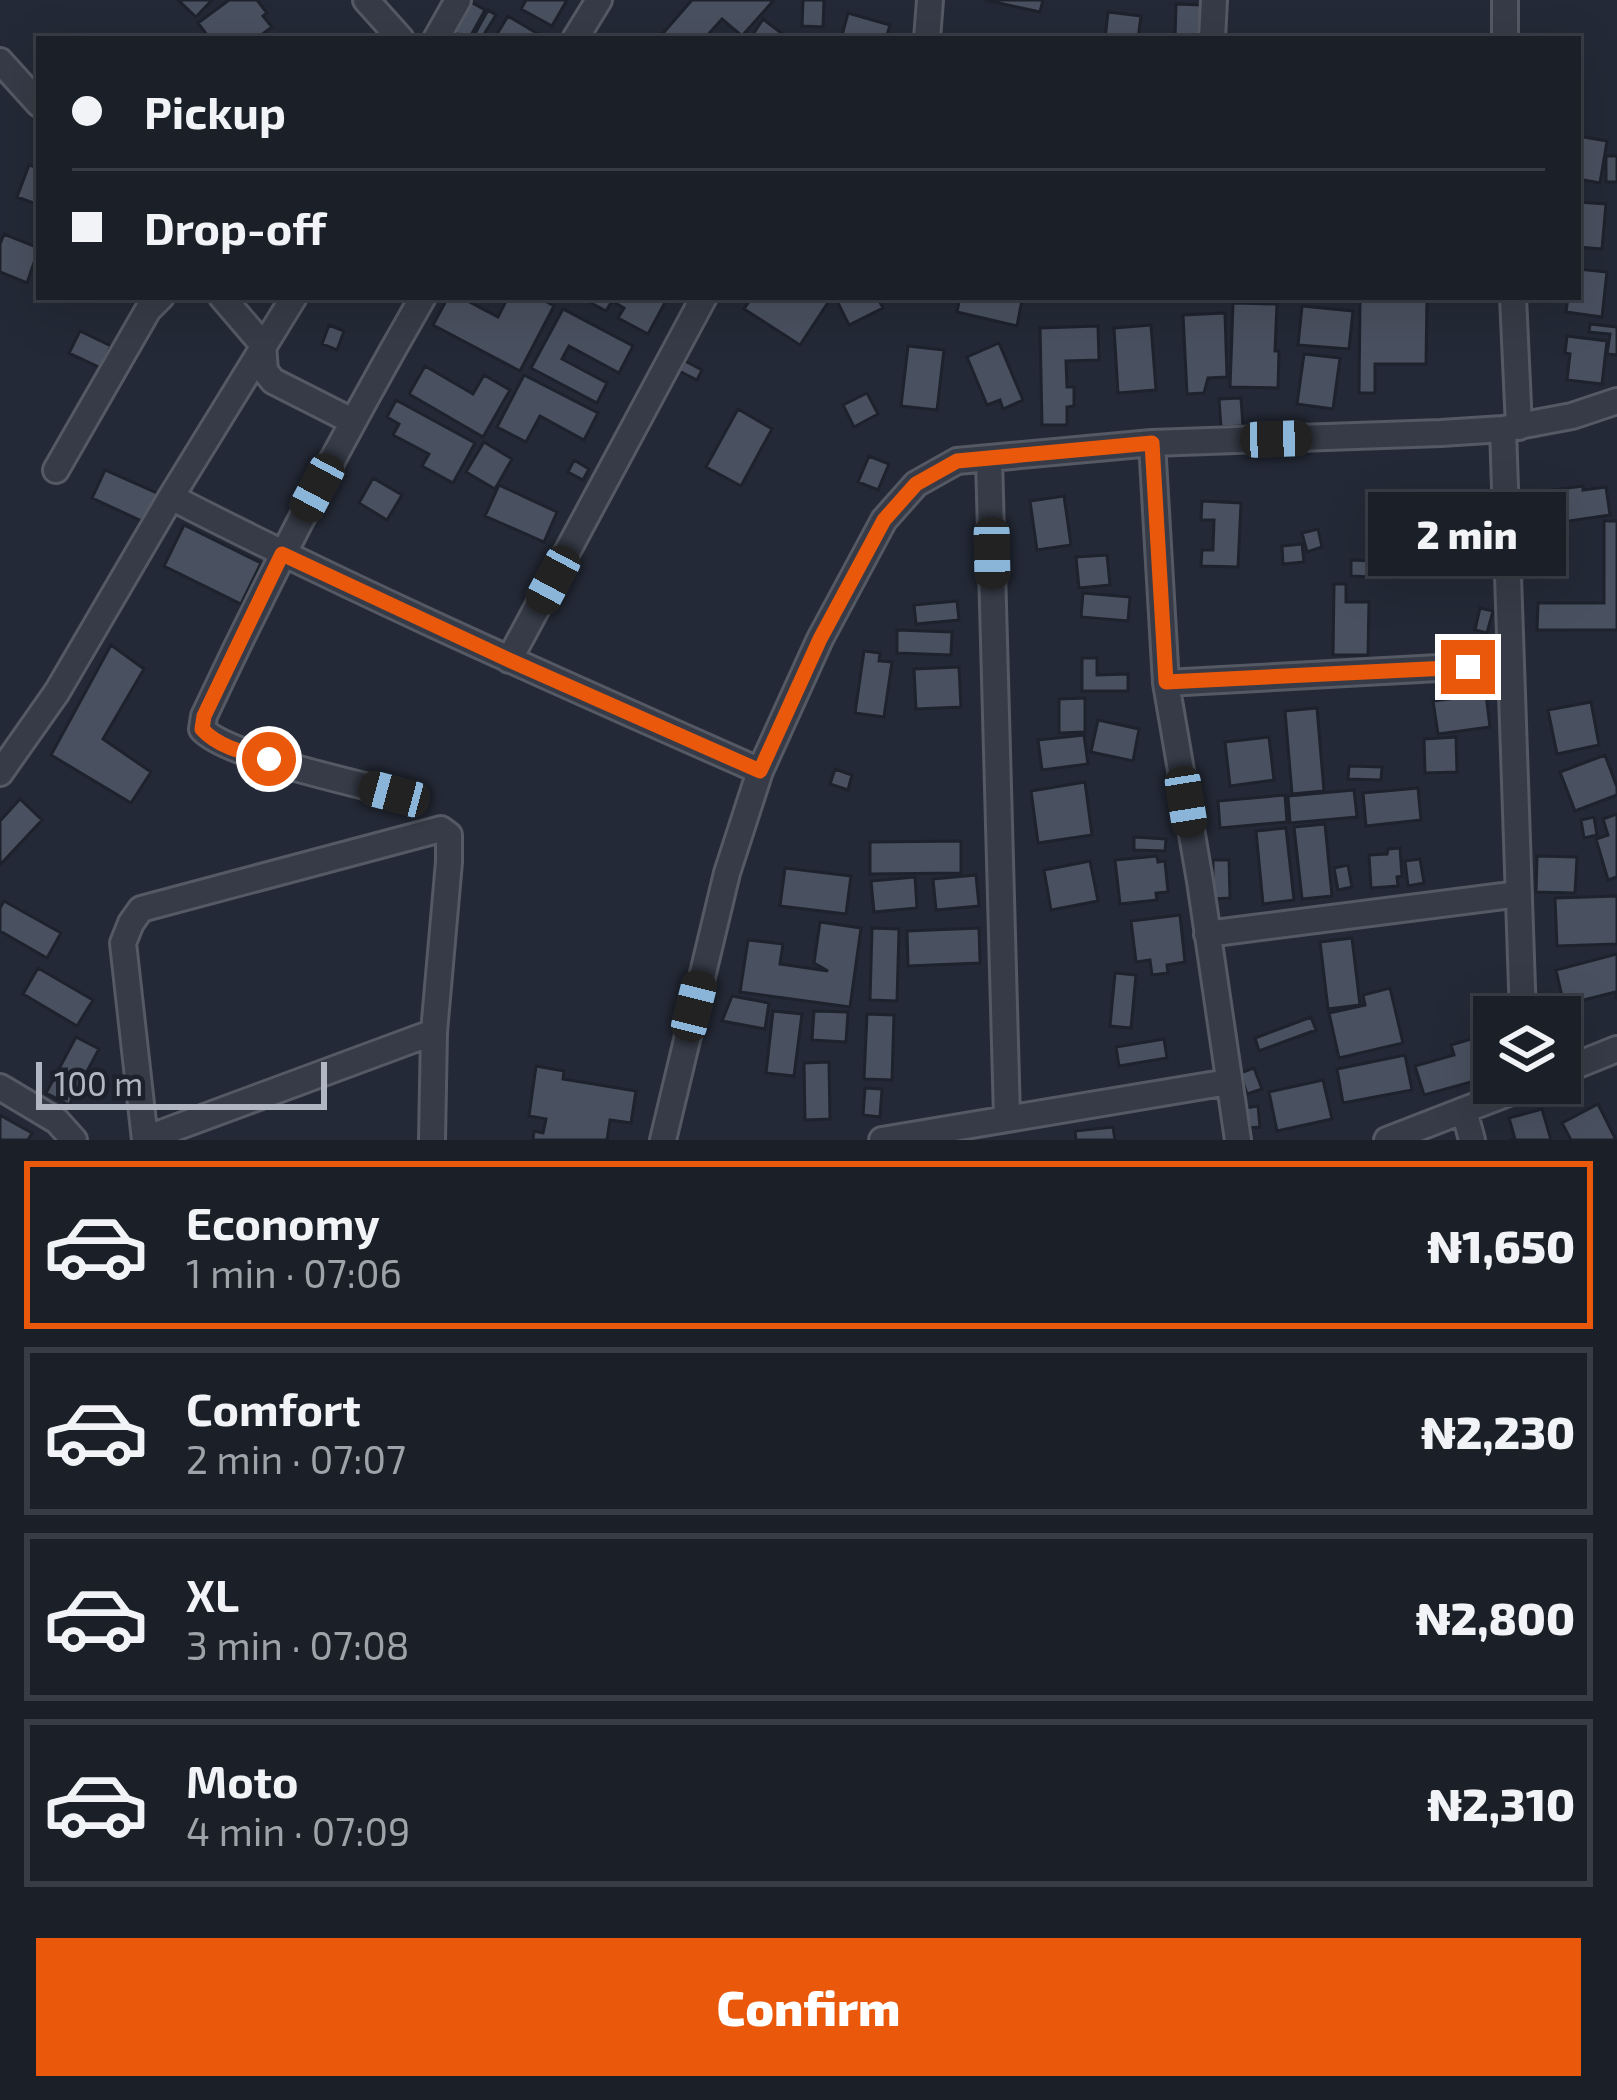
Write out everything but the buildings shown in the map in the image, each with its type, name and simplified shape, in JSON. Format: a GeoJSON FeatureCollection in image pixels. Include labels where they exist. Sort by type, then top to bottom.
{"type":"FeatureCollection","features":[{"type":"Feature","properties":{"kind":"street"},"geometry":{"type":"LineString","coordinates":[[366,0],[398,36]]}},
{"type":"Feature","properties":{"kind":"street"},"geometry":{"type":"LineString","coordinates":[[438,36],[458,0]]}},
{"type":"Feature","properties":{"kind":"street"},"geometry":{"type":"LineString","coordinates":[[577,36],[598,0]]}},
{"type":"Feature","properties":{"kind":"street"},"geometry":{"type":"LineString","coordinates":[[928,36],[930,0]]}},
{"type":"Feature","properties":{"kind":"street"},"geometry":{"type":"LineString","coordinates":[[1212,36],[1214,0]]}},
{"type":"Feature","properties":{"kind":"street"},"geometry":{"type":"LineString","coordinates":[[1505,0],[1505,36]]}},
{"type":"Feature","properties":{"kind":"street"},"geometry":{"type":"LineString","coordinates":[[0,61],[36,101]]}},
{"type":"Feature","properties":{"kind":"street"},"geometry":{"type":"LineString","coordinates":[[56,470],[158,300]]}},
{"type":"Feature","properties":{"kind":"street"},"geometry":{"type":"LineString","coordinates":[[224,300],[263,346],[265,371],[273,381],[352,421]]}},
{"type":"Feature","properties":{"kind":"street"},"geometry":{"type":"LineString","coordinates":[[0,773],[57,692],[292,300]]}},
{"type":"Feature","properties":{"kind":"street"},"geometry":{"type":"LineString","coordinates":[[394,794],[234,749],[202,729],[282,554],[421,300]]}},
{"type":"Feature","properties":{"kind":"street"},"geometry":{"type":"LineString","coordinates":[[509,660],[702,300]]}},
{"type":"Feature","properties":{"kind":"street"},"geometry":{"type":"LineString","coordinates":[[1513,300],[1511,664],[1522,996]]}},
{"type":"Feature","properties":{"kind":"street"},"geometry":{"type":"LineString","coordinates":[[663,1140],[727,873],[760,771],[820,639],[884,520],[916,484],[957,461],[1152,443],[1511,428],[1617,401]]}},
{"type":"Feature","properties":{"kind":"street"},"geometry":{"type":"LineString","coordinates":[[1152,443],[1166,682],[1238,1140]]}},
{"type":"Feature","properties":{"kind":"street"},"geometry":{"type":"LineString","coordinates":[[989,459],[1005,1125]]}},
{"type":"Feature","properties":{"kind":"street"},"geometry":{"type":"LineString","coordinates":[[171,496],[282,554],[509,660],[760,771]]}},
{"type":"Feature","properties":{"kind":"street"},"geometry":{"type":"LineString","coordinates":[[1166,682],[1511,664]]}},
{"type":"Feature","properties":{"kind":"street"},"geometry":{"type":"LineString","coordinates":[[433,1140],[434,1032],[449,862],[448,835],[441,829],[141,909],[123,943],[145,1139],[434,1032]]}},
{"type":"Feature","properties":{"kind":"street"},"geometry":{"type":"LineString","coordinates":[[1207,934],[1519,894]]}},
{"type":"Feature","properties":{"kind":"street"},"geometry":{"type":"LineString","coordinates":[[1581,1064],[1617,1049]]}},
{"type":"Feature","properties":{"kind":"street"},"geometry":{"type":"LineString","coordinates":[[882,1140],[1005,1125],[1228,1082]]}},
{"type":"Feature","properties":{"kind":"street"},"geometry":{"type":"LineString","coordinates":[[0,1087],[57,1120],[74,1140]]}},
{"type":"Feature","properties":{"kind":"street"},"geometry":{"type":"LineString","coordinates":[[1387,1140],[1479,1104]]}},
{"type":"Feature","properties":{"kind":"street"},"geometry":{"type":"LineString","coordinates":[[1464,1110],[1472,1140]]}},
{"type":"Feature","properties":{"kind":"route"},"geometry":{"type":"LineString","coordinates":[[269,759],[234,749],[202,729],[282,554],[760,771],[820,639],[884,520],[916,484],[957,461],[1152,443],[1166,682],[1468,667]]}}]}
